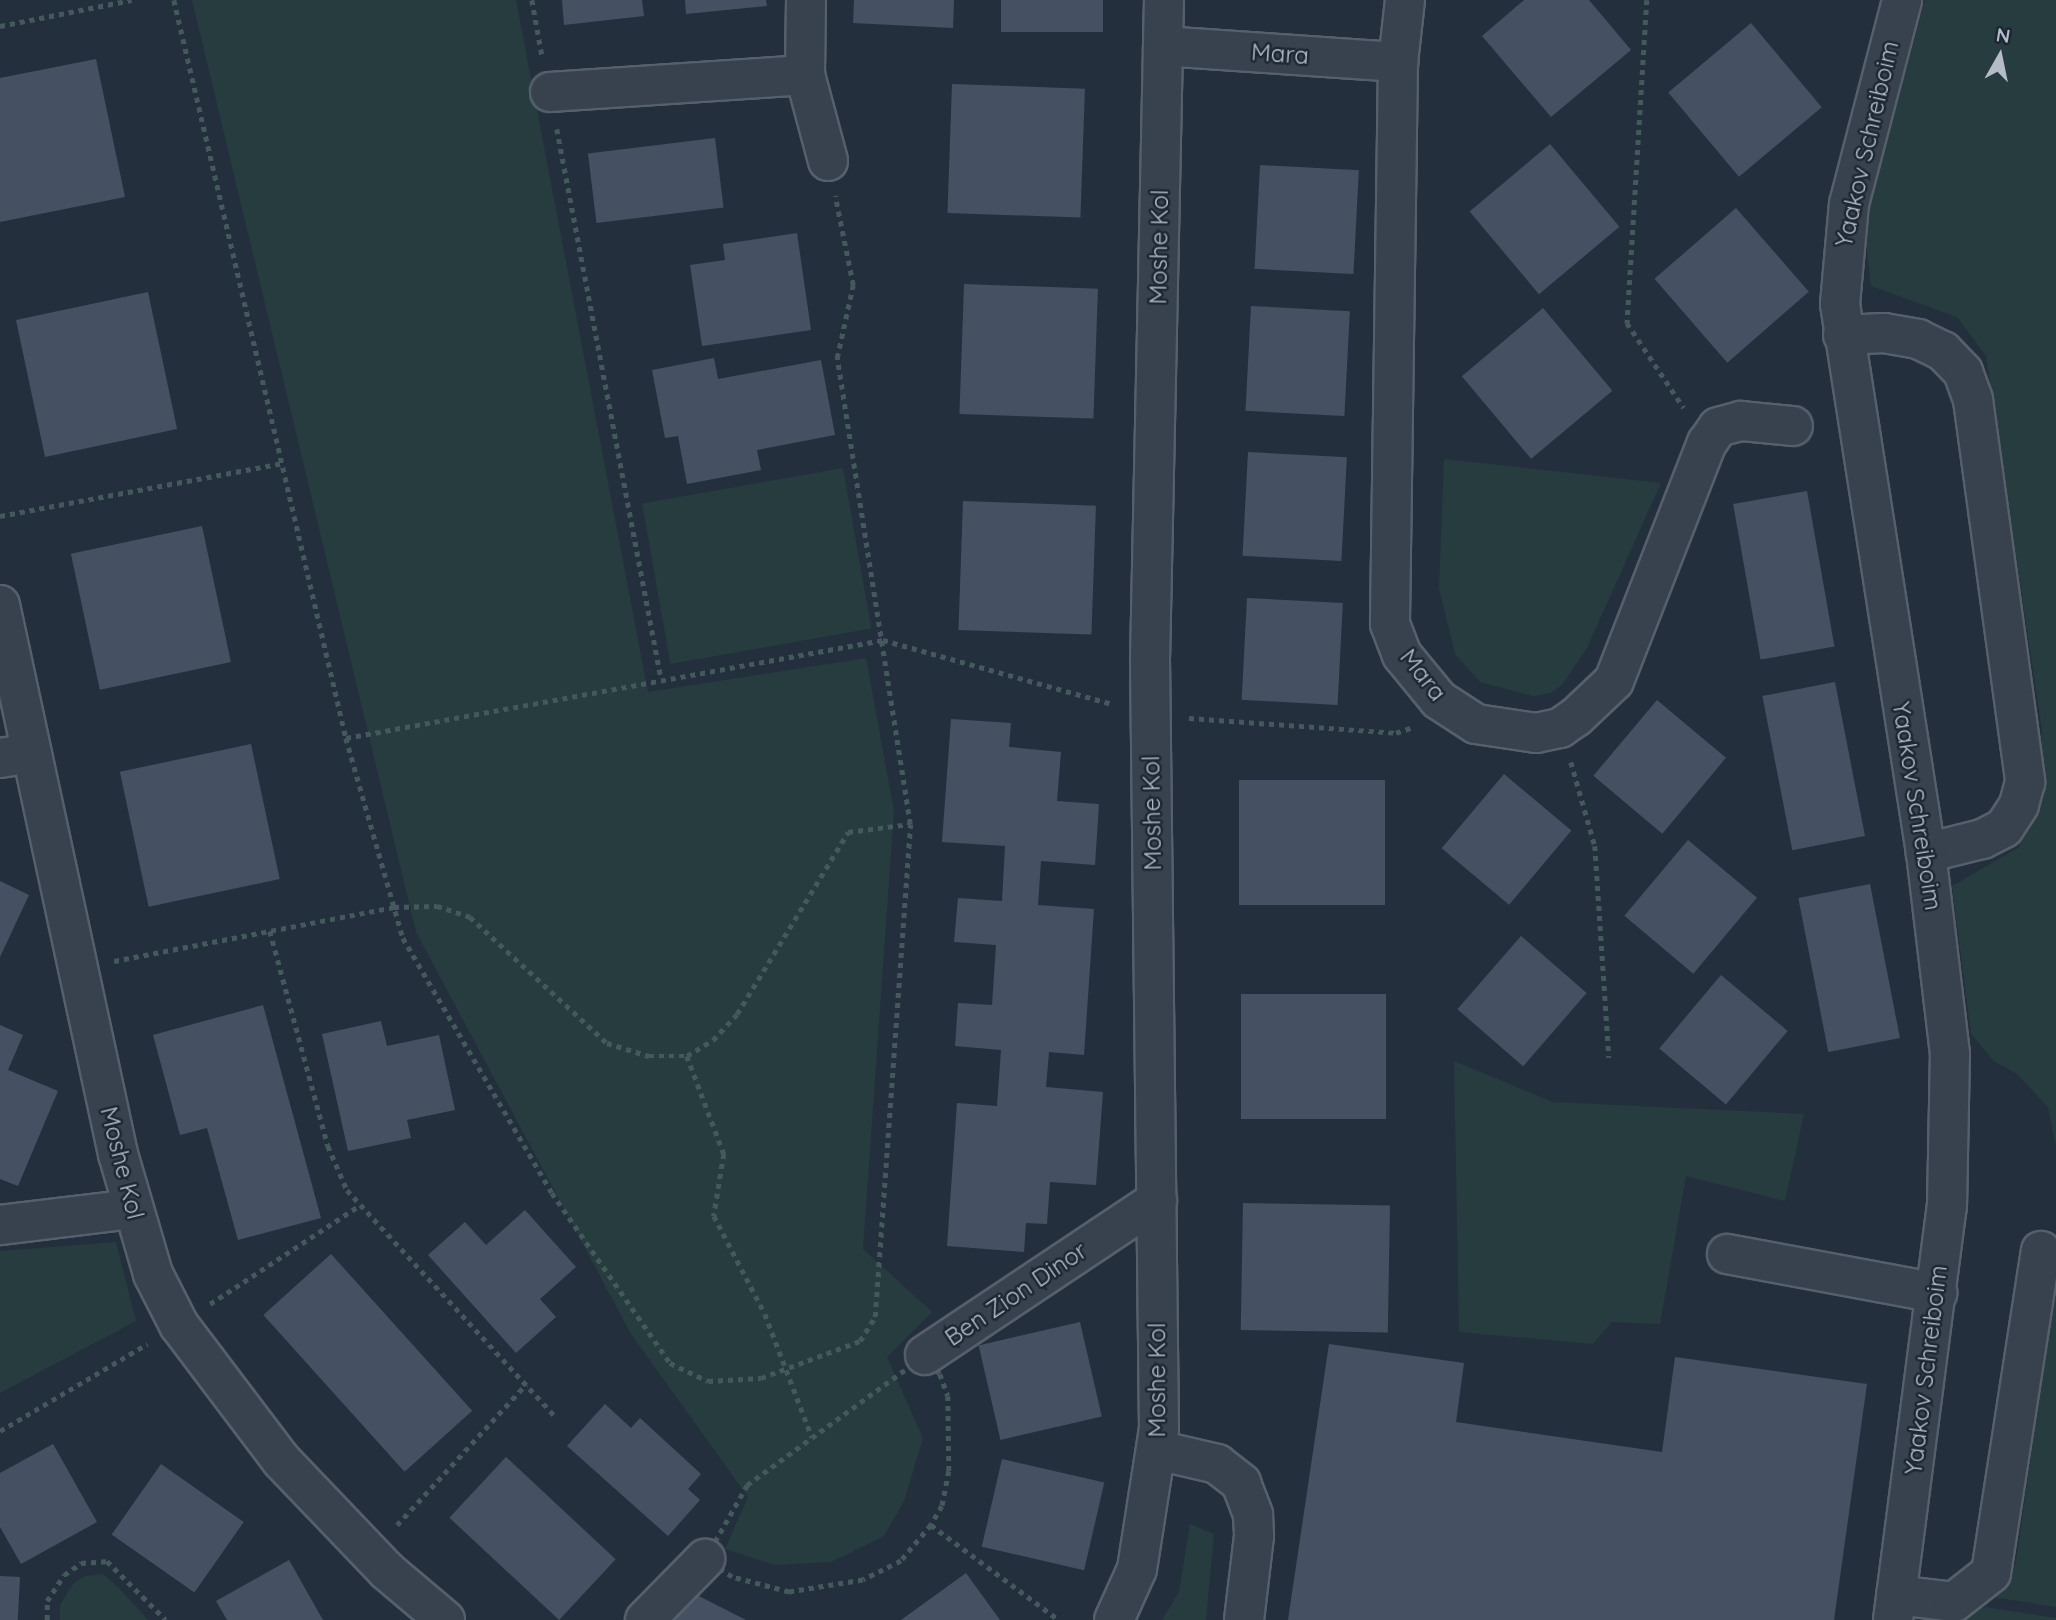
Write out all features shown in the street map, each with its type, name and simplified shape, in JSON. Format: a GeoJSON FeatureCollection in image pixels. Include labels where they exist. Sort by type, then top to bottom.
{"type":"FeatureCollection","features":[{"type":"Feature","properties":{"kind":"street"},"geometry":{"type":"LineString","coordinates":[[806,0],[805,75],[828,161]]}},
{"type":"Feature","properties":{"kind":"street","name":"Moshe Kol"},"geometry":{"type":"LineString","coordinates":[[1114,1620],[1137,1569],[1157,1450],[1157,1200],[1150,715],[1164,0]]}},
{"type":"Feature","properties":{"kind":"street","name":"Mara"},"geometry":{"type":"LineString","coordinates":[[1405,0],[1398,62],[1390,624],[1402,655],[1454,712],[1476,724],[1500,728],[1536,733],[1560,728]]}},
{"type":"Feature","properties":{"kind":"street","name":"Yaakov Schreiboim"},"geometry":{"type":"LineString","coordinates":[[1894,1608],[1947,1207],[1950,1054],[1926,853],[1843,335],[1840,261],[1849,204],[1902,0]]}},
{"type":"Feature","properties":{"kind":"street","name":"Mara"},"geometry":{"type":"LineString","coordinates":[[1163,46],[1398,62]]}},
{"type":"Feature","properties":{"kind":"street"},"geometry":{"type":"LineString","coordinates":[[550,92],[805,75]]}},
{"type":"Feature","properties":{"kind":"street"},"geometry":{"type":"LineString","coordinates":[[1843,335],[1884,334],[1918,340],[1943,351],[1963,372],[1973,400],[2025,782],[2019,804],[2004,828],[1982,839],[1926,853]]}},
{"type":"Feature","properties":{"kind":"street"},"geometry":{"type":"LineString","coordinates":[[1560,728],[1614,681],[1707,443],[1718,427],[1741,421],[1793,426]]}},
{"type":"Feature","properties":{"kind":"street","name":"Moshe Kol"},"geometry":{"type":"LineString","coordinates":[[0,605],[16,756],[78,968],[132,1209],[153,1274],[193,1345],[281,1460],[420,1612]]}},
{"type":"Feature","properties":{"kind":"street","name":"Ben Zion Dinor"},"geometry":{"type":"LineString","coordinates":[[925,1355],[1157,1200]]}},
{"type":"Feature","properties":{"kind":"street"},"geometry":{"type":"LineString","coordinates":[[0,1225],[132,1209]]}},
{"type":"Feature","properties":{"kind":"street"},"geometry":{"type":"LineString","coordinates":[[1894,1608],[1954,1602],[1991,1573],[2041,1251]]}},
{"type":"Feature","properties":{"kind":"street"},"geometry":{"type":"LineString","coordinates":[[1727,1254],[1937,1293]]}},
{"type":"Feature","properties":{"kind":"street"},"geometry":{"type":"LineString","coordinates":[[1157,1450],[1217,1464],[1241,1483],[1253,1515],[1254,1536],[1244,1620]]}},
{"type":"Feature","properties":{"kind":"street"},"geometry":{"type":"LineString","coordinates":[[645,1620],[705,1559]]}},
{"type":"Feature","properties":{"kind":"path"},"geometry":{"type":"LineString","coordinates":[[0,26],[131,0]]}},
{"type":"Feature","properties":{"kind":"path"},"geometry":{"type":"LineString","coordinates":[[174,0],[346,738],[402,939],[552,1193],[670,1363],[708,1381],[761,1378],[860,1341],[876,1317],[909,824],[883,640],[837,358],[853,285],[828,161]]}},
{"type":"Feature","properties":{"kind":"path"},"geometry":{"type":"LineString","coordinates":[[532,0],[662,678]]}},
{"type":"Feature","properties":{"kind":"path"},"geometry":{"type":"LineString","coordinates":[[1647,0],[1627,323],[1707,443]]}},
{"type":"Feature","properties":{"kind":"path"},"geometry":{"type":"LineString","coordinates":[[0,516],[282,463]]}},
{"type":"Feature","properties":{"kind":"path"},"geometry":{"type":"LineString","coordinates":[[346,738],[662,678],[883,640],[1150,715],[1396,733],[1454,712]]}},
{"type":"Feature","properties":{"kind":"path"},"geometry":{"type":"LineString","coordinates":[[1560,728],[1595,846],[1609,1058]]}},
{"type":"Feature","properties":{"kind":"path"},"geometry":{"type":"LineString","coordinates":[[78,968],[394,907],[437,906],[470,917],[607,1043],[649,1056],[687,1056],[713,1040],[737,1014],[848,832],[909,824]]}},
{"type":"Feature","properties":{"kind":"path"},"geometry":{"type":"LineString","coordinates":[[270,931],[328,1146],[347,1190],[555,1416]]}},
{"type":"Feature","properties":{"kind":"path"},"geometry":{"type":"LineString","coordinates":[[687,1056],[724,1154],[714,1216],[765,1314],[813,1437]]}},
{"type":"Feature","properties":{"kind":"path"},"geometry":{"type":"LineString","coordinates":[[705,1559],[747,1485],[925,1355]]}},
{"type":"Feature","properties":{"kind":"path","name":"Ben Zion Dinor"},"geometry":{"type":"LineString","coordinates":[[705,1559],[758,1587],[789,1592],[827,1589],[863,1580],[901,1560],[932,1525],[942,1506],[949,1471],[951,1428],[944,1385],[925,1355]]}},
{"type":"Feature","properties":{"kind":"path"},"geometry":{"type":"LineString","coordinates":[[370,1555],[526,1384]]}},
{"type":"Feature","properties":{"kind":"path"},"geometry":{"type":"LineString","coordinates":[[932,1525],[1059,1620]]}},
{"type":"Feature","properties":{"kind":"path"},"geometry":{"type":"LineString","coordinates":[[47,1620],[47,1601],[64,1575],[81,1563],[107,1561],[166,1620]]}},
{"type":"Feature","properties":{"kind":"green space"},"geometry":{"type":"Polygon","coordinates":[[[192,0],[516,0],[648,692],[866,658],[894,811],[863,1249],[932,1312],[887,1357],[923,1438],[904,1501],[884,1536],[831,1562],[775,1565],[725,1549],[748,1497],[631,1334],[416,932],[192,0]]]}},
{"type":"Feature","properties":{"kind":"green space"},"geometry":{"type":"Polygon","coordinates":[[[1925,0],[2056,0],[2056,1147],[2048,1107],[2017,1074],[1994,1061],[1971,1034],[1952,886],[2018,848],[2039,808],[2042,730],[1986,356],[1957,317],[1871,286],[1864,226],[1925,0]]]}},
{"type":"Feature","properties":{"kind":"green space"},"geometry":{"type":"Polygon","coordinates":[[[1444,459],[1661,483],[1587,648],[1562,685],[1551,693],[1533,696],[1480,682],[1455,654],[1439,588],[1444,459]]]}},
{"type":"Feature","properties":{"kind":"green space"},"geometry":{"type":"Polygon","coordinates":[[[843,468],[871,629],[670,664],[642,503],[843,468]]]}},
{"type":"Feature","properties":{"kind":"green space"},"geometry":{"type":"Polygon","coordinates":[[[1454,1061],[1553,1102],[1804,1114],[1785,1201],[1686,1176],[1660,1324],[1612,1322],[1593,1344],[1459,1332],[1454,1061]]]}},
{"type":"Feature","properties":{"kind":"green space"},"geometry":{"type":"Polygon","coordinates":[[[116,1242],[136,1321],[0,1393],[0,1251],[116,1242]]]}},
{"type":"Feature","properties":{"kind":"green space"},"geometry":{"type":"Polygon","coordinates":[[[2056,1278],[2056,1607],[1993,1597],[2016,1563],[2056,1278]]]}},
{"type":"Feature","properties":{"kind":"green space"},"geometry":{"type":"Polygon","coordinates":[[[1190,1524],[1214,1534],[1206,1620],[1162,1620],[1179,1592],[1190,1524]]]}},
{"type":"Feature","properties":{"kind":"green space"},"geometry":{"type":"Polygon","coordinates":[[[103,1574],[148,1620],[60,1620],[60,1605],[73,1584],[85,1576],[103,1574]]]}},
{"type":"Feature","properties":{"kind":"green space"},"geometry":{"type":"Polygon","coordinates":[[[1985,1607],[2056,1618],[2056,1620],[1954,1620],[1985,1607]]]}},
{"type":"Feature","properties":{"kind":"building"},"geometry":{"type":"Polygon","coordinates":[[[562,0],[642,0],[644,16],[564,25],[562,0]]]}},
{"type":"Feature","properties":{"kind":"building"},"geometry":{"type":"Polygon","coordinates":[[[685,0],[766,0],[767,6],[686,14],[685,0]]]}},
{"type":"Feature","properties":{"kind":"building"},"geometry":{"type":"Polygon","coordinates":[[[854,0],[954,0],[953,28],[853,23],[854,0]]]}},
{"type":"Feature","properties":{"kind":"building"},"geometry":{"type":"Polygon","coordinates":[[[1001,0],[1103,0],[1103,32],[1001,32],[1001,0]]]}},
{"type":"Feature","properties":{"kind":"building"},"geometry":{"type":"Polygon","coordinates":[[[1524,0],[1589,0],[1631,50],[1551,117],[1482,36],[1524,0]]]}},
{"type":"Feature","properties":{"kind":"building"},"geometry":{"type":"Polygon","coordinates":[[[1751,23],[1822,107],[1739,177],[1668,92],[1751,23]]]}},
{"type":"Feature","properties":{"kind":"building"},"geometry":{"type":"Polygon","coordinates":[[[96,59],[125,197],[0,222],[0,78],[96,59]]]}},
{"type":"Feature","properties":{"kind":"building"},"geometry":{"type":"Polygon","coordinates":[[[952,84],[1085,89],[1080,218],[947,213],[952,84]]]}},
{"type":"Feature","properties":{"kind":"building"},"geometry":{"type":"Polygon","coordinates":[[[715,138],[724,207],[596,223],[588,154],[715,138]]]}},
{"type":"Feature","properties":{"kind":"building"},"geometry":{"type":"Polygon","coordinates":[[[1550,144],[1619,227],[1539,294],[1470,211],[1550,144]]]}},
{"type":"Feature","properties":{"kind":"building"},"geometry":{"type":"Polygon","coordinates":[[[1260,165],[1359,170],[1353,274],[1255,269],[1260,165]]]}},
{"type":"Feature","properties":{"kind":"building"},"geometry":{"type":"Polygon","coordinates":[[[1736,208],[1809,292],[1727,363],[1654,279],[1736,208]]]}},
{"type":"Feature","properties":{"kind":"building"},"geometry":{"type":"Polygon","coordinates":[[[797,233],[811,330],[702,346],[690,265],[725,260],[723,244],[797,233]]]}},
{"type":"Feature","properties":{"kind":"building"},"geometry":{"type":"Polygon","coordinates":[[[964,284],[1098,289],[1093,419],[959,414],[964,284]]]}},
{"type":"Feature","properties":{"kind":"building"},"geometry":{"type":"Polygon","coordinates":[[[148,292],[177,429],[45,457],[16,320],[148,292]]]}},
{"type":"Feature","properties":{"kind":"building"},"geometry":{"type":"Polygon","coordinates":[[[1251,306],[1350,311],[1344,416],[1246,411],[1251,306]]]}},
{"type":"Feature","properties":{"kind":"building"},"geometry":{"type":"Polygon","coordinates":[[[1543,308],[1612,391],[1531,459],[1462,376],[1543,308]]]}},
{"type":"Feature","properties":{"kind":"building"},"geometry":{"type":"Polygon","coordinates":[[[714,358],[718,379],[821,360],[835,435],[757,450],[761,470],[687,484],[678,436],[665,438],[652,370],[714,358]]]}},
{"type":"Feature","properties":{"kind":"building"},"geometry":{"type":"Polygon","coordinates":[[[1248,452],[1347,457],[1341,561],[1243,556],[1248,452]]]}},
{"type":"Feature","properties":{"kind":"building"},"geometry":{"type":"Polygon","coordinates":[[[1807,491],[1834,647],[1761,660],[1733,504],[1807,491]]]}},
{"type":"Feature","properties":{"kind":"building"},"geometry":{"type":"Polygon","coordinates":[[[963,501],[1096,506],[1091,635],[958,630],[963,501]]]}},
{"type":"Feature","properties":{"kind":"building"},"geometry":{"type":"Polygon","coordinates":[[[202,526],[231,662],[100,690],[71,554],[202,526]]]}},
{"type":"Feature","properties":{"kind":"building"},"geometry":{"type":"Polygon","coordinates":[[[1247,598],[1343,603],[1338,705],[1242,700],[1247,598]]]}},
{"type":"Feature","properties":{"kind":"building"},"geometry":{"type":"Polygon","coordinates":[[[1835,682],[1865,836],[1792,850],[1762,696],[1835,682]]]}},
{"type":"Feature","properties":{"kind":"building"},"geometry":{"type":"Polygon","coordinates":[[[1657,700],[1726,758],[1662,834],[1593,776],[1657,700]]]}},
{"type":"Feature","properties":{"kind":"building"},"geometry":{"type":"Polygon","coordinates":[[[951,719],[1011,723],[1009,747],[1061,752],[1057,801],[1099,804],[1095,865],[1041,861],[1038,905],[1094,909],[1084,1055],[1049,1052],[1046,1087],[1103,1092],[1096,1185],[1050,1182],[1047,1224],[1026,1223],[1024,1252],[947,1246],[957,1103],[997,1106],[1001,1050],[955,1046],[958,1003],[992,1005],[996,945],[954,942],[958,898],[1002,901],[1005,846],[942,842],[951,719]]]}},
{"type":"Feature","properties":{"kind":"building"},"geometry":{"type":"Polygon","coordinates":[[[251,744],[280,879],[149,907],[120,772],[251,744]]]}},
{"type":"Feature","properties":{"kind":"building"},"geometry":{"type":"Polygon","coordinates":[[[1504,774],[1571,831],[1509,905],[1442,848],[1504,774]]]}},
{"type":"Feature","properties":{"kind":"building"},"geometry":{"type":"Polygon","coordinates":[[[1239,780],[1385,780],[1385,905],[1239,905],[1239,780]]]}},
{"type":"Feature","properties":{"kind":"building"},"geometry":{"type":"Polygon","coordinates":[[[1688,840],[1757,898],[1693,974],[1624,916],[1688,840]]]}},
{"type":"Feature","properties":{"kind":"building"},"geometry":{"type":"Polygon","coordinates":[[[0,881],[29,895],[0,957],[0,881]]]}},
{"type":"Feature","properties":{"kind":"building"},"geometry":{"type":"Polygon","coordinates":[[[1870,884],[1900,1038],[1828,1052],[1798,898],[1870,884]]]}},
{"type":"Feature","properties":{"kind":"building"},"geometry":{"type":"Polygon","coordinates":[[[1521,936],[1587,993],[1523,1066],[1457,1009],[1521,936]]]}},
{"type":"Feature","properties":{"kind":"building"},"geometry":{"type":"Polygon","coordinates":[[[1721,975],[1788,1031],[1726,1104],[1659,1049],[1721,975]]]}},
{"type":"Feature","properties":{"kind":"building"},"geometry":{"type":"Polygon","coordinates":[[[1241,994],[1386,994],[1386,1119],[1241,1119],[1241,994]]]}},
{"type":"Feature","properties":{"kind":"building"},"geometry":{"type":"Polygon","coordinates":[[[263,1005],[321,1218],[238,1240],[207,1128],[180,1135],[153,1035],[263,1005]]]}},
{"type":"Feature","properties":{"kind":"building"},"geometry":{"type":"Polygon","coordinates":[[[381,1021],[387,1046],[439,1035],[455,1110],[407,1120],[411,1138],[348,1151],[322,1034],[381,1021]]]}},
{"type":"Feature","properties":{"kind":"building"},"geometry":{"type":"Polygon","coordinates":[[[0,1025],[23,1035],[8,1070],[58,1091],[18,1186],[0,1179],[0,1025]]]}},
{"type":"Feature","properties":{"kind":"building"},"geometry":{"type":"Polygon","coordinates":[[[1243,1203],[1390,1206],[1388,1333],[1241,1330],[1243,1203]]]}},
{"type":"Feature","properties":{"kind":"building"},"geometry":{"type":"Polygon","coordinates":[[[525,1210],[576,1267],[540,1299],[556,1317],[516,1353],[428,1255],[465,1222],[486,1245],[525,1210]]]}},
{"type":"Feature","properties":{"kind":"building"},"geometry":{"type":"Polygon","coordinates":[[[331,1254],[472,1411],[405,1472],[263,1315],[331,1254]]]}},
{"type":"Feature","properties":{"kind":"building"},"geometry":{"type":"Polygon","coordinates":[[[1080,1322],[1102,1417],[1000,1440],[979,1345],[1080,1322]]]}},
{"type":"Feature","properties":{"kind":"building"},"geometry":{"type":"Polygon","coordinates":[[[1329,1344],[1464,1363],[1456,1422],[1662,1452],[1675,1357],[1867,1384],[1834,1620],[1288,1620],[1329,1344]]]}},
{"type":"Feature","properties":{"kind":"building"},"geometry":{"type":"Polygon","coordinates":[[[605,1404],[631,1428],[640,1418],[701,1474],[688,1489],[700,1500],[668,1536],[567,1446],[605,1404]]]}},
{"type":"Feature","properties":{"kind":"building"},"geometry":{"type":"Polygon","coordinates":[[[53,1444],[97,1522],[21,1564],[0,1527],[0,1473],[53,1444]]]}},
{"type":"Feature","properties":{"kind":"building"},"geometry":{"type":"Polygon","coordinates":[[[506,1457],[616,1559],[559,1620],[449,1518],[506,1457]]]}},
{"type":"Feature","properties":{"kind":"building"},"geometry":{"type":"Polygon","coordinates":[[[1002,1459],[1104,1483],[1084,1570],[982,1547],[1002,1459]]]}},
{"type":"Feature","properties":{"kind":"building"},"geometry":{"type":"Polygon","coordinates":[[[161,1464],[244,1522],[194,1592],[112,1534],[161,1464]]]}},
{"type":"Feature","properties":{"kind":"building"},"geometry":{"type":"Polygon","coordinates":[[[289,1560],[323,1620],[227,1620],[216,1601],[289,1560]]]}},
{"type":"Feature","properties":{"kind":"building"},"geometry":{"type":"Polygon","coordinates":[[[966,1573],[1000,1620],[901,1620],[966,1573]]]}},
{"type":"Feature","properties":{"kind":"building"},"geometry":{"type":"Polygon","coordinates":[[[0,1576],[20,1577],[18,1620],[0,1620],[0,1576]]]}},
{"type":"Feature","properties":{"kind":"building"},"geometry":{"type":"Polygon","coordinates":[[[685,1589],[746,1620],[669,1620],[685,1589]]]}}]}
